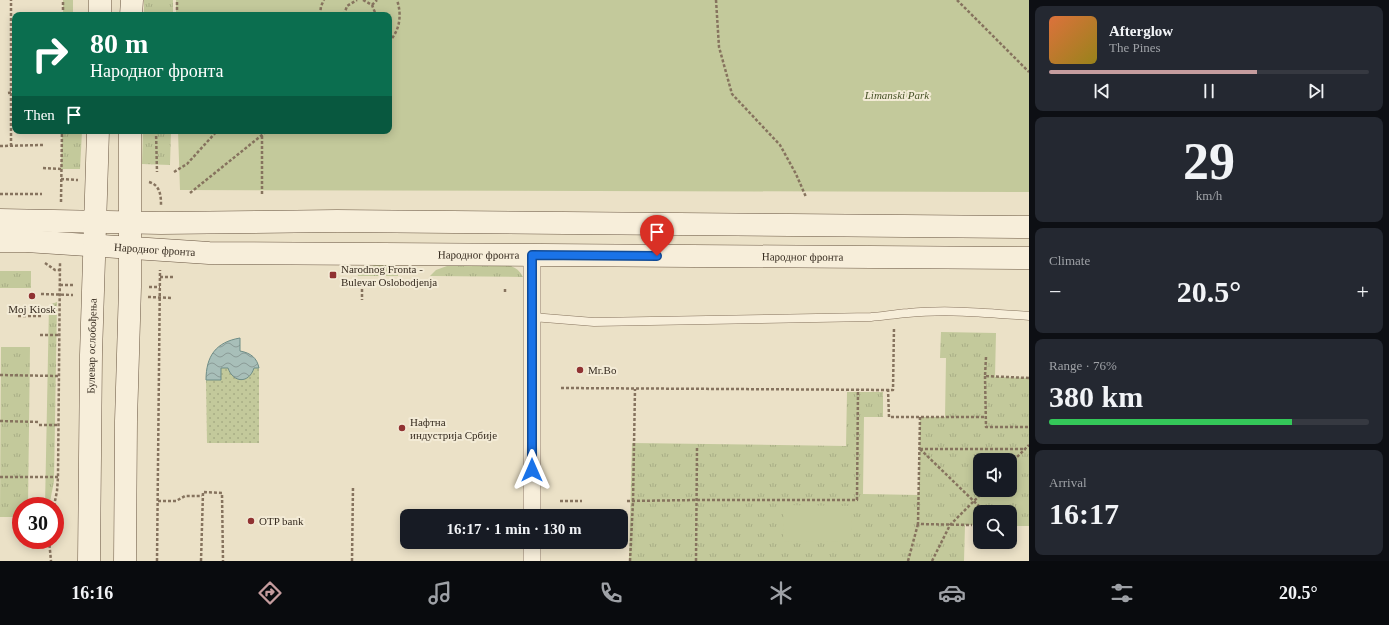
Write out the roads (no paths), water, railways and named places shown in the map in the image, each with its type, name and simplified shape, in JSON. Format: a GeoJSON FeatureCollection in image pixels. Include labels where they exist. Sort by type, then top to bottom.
{"type":"FeatureCollection","features":[{"type":"Feature","properties":{"kind":"street"},"geometry":{"type":"LineString","coordinates":[[100,0],[100,12]]}},
{"type":"Feature","properties":{"kind":"street"},"geometry":{"type":"LineString","coordinates":[[131,12],[132,0]]}},
{"type":"Feature","properties":{"kind":"street","name":"Булевар ослобођења"},"geometry":{"type":"LineString","coordinates":[[88,561],[91,355],[98,134]]}},
{"type":"Feature","properties":{"kind":"street"},"geometry":{"type":"LineString","coordinates":[[125,561],[130,248],[130,134]]}},
{"type":"Feature","properties":{"kind":"street"},"geometry":{"type":"LineString","coordinates":[[0,220],[61,222],[345,221],[1029,226]]}},
{"type":"Feature","properties":{"kind":"street","name":"Народног фронта"},"geometry":{"type":"LineString","coordinates":[[0,241],[209,253],[1029,258]]}},
{"type":"Feature","properties":{"kind":"street"},"geometry":{"type":"LineString","coordinates":[[532,255],[532,509]]}},
{"type":"Feature","properties":{"kind":"street"},"geometry":{"type":"LineString","coordinates":[[532,549],[532,561]]}},
{"type":"Feature","properties":{"kind":"lane"},"geometry":{"type":"LineString","coordinates":[[532,317],[594,322],[871,317],[925,312],[986,313],[1029,316]]}},
{"type":"Feature","properties":{"kind":"water"},"geometry":{"type":"Polygon","coordinates":[[[240,338],[240,351],[253,356],[257,361],[259,368],[254,368],[249,377],[241,380],[233,377],[228,368],[221,368],[221,380],[206,380],[206,371],[210,357],[214,352],[225,343],[240,338]]]}},
{"type":"Feature","properties":{"kind":"place","name":"Narodnog Fronta - Bulevar Oslobodjenja"},"geometry":{"type":"Point","coordinates":[333,275]}},
{"type":"Feature","properties":{"kind":"place","name":"Moj Kiosk"},"geometry":{"type":"Point","coordinates":[32,296]}},
{"type":"Feature","properties":{"kind":"place","name":"Mr.Bo"},"geometry":{"type":"Point","coordinates":[580,370]}},
{"type":"Feature","properties":{"kind":"place","name":"Нафтна индустрија Србије"},"geometry":{"type":"Point","coordinates":[402,428]}},
{"type":"Feature","properties":{"kind":"place","name":"OTP bank"},"geometry":{"type":"Point","coordinates":[251,521]}},
{"type":"Feature","properties":{"kind":"park label","name":"Limanski Park"},"geometry":{"type":"Point","coordinates":[897,95]}}]}
